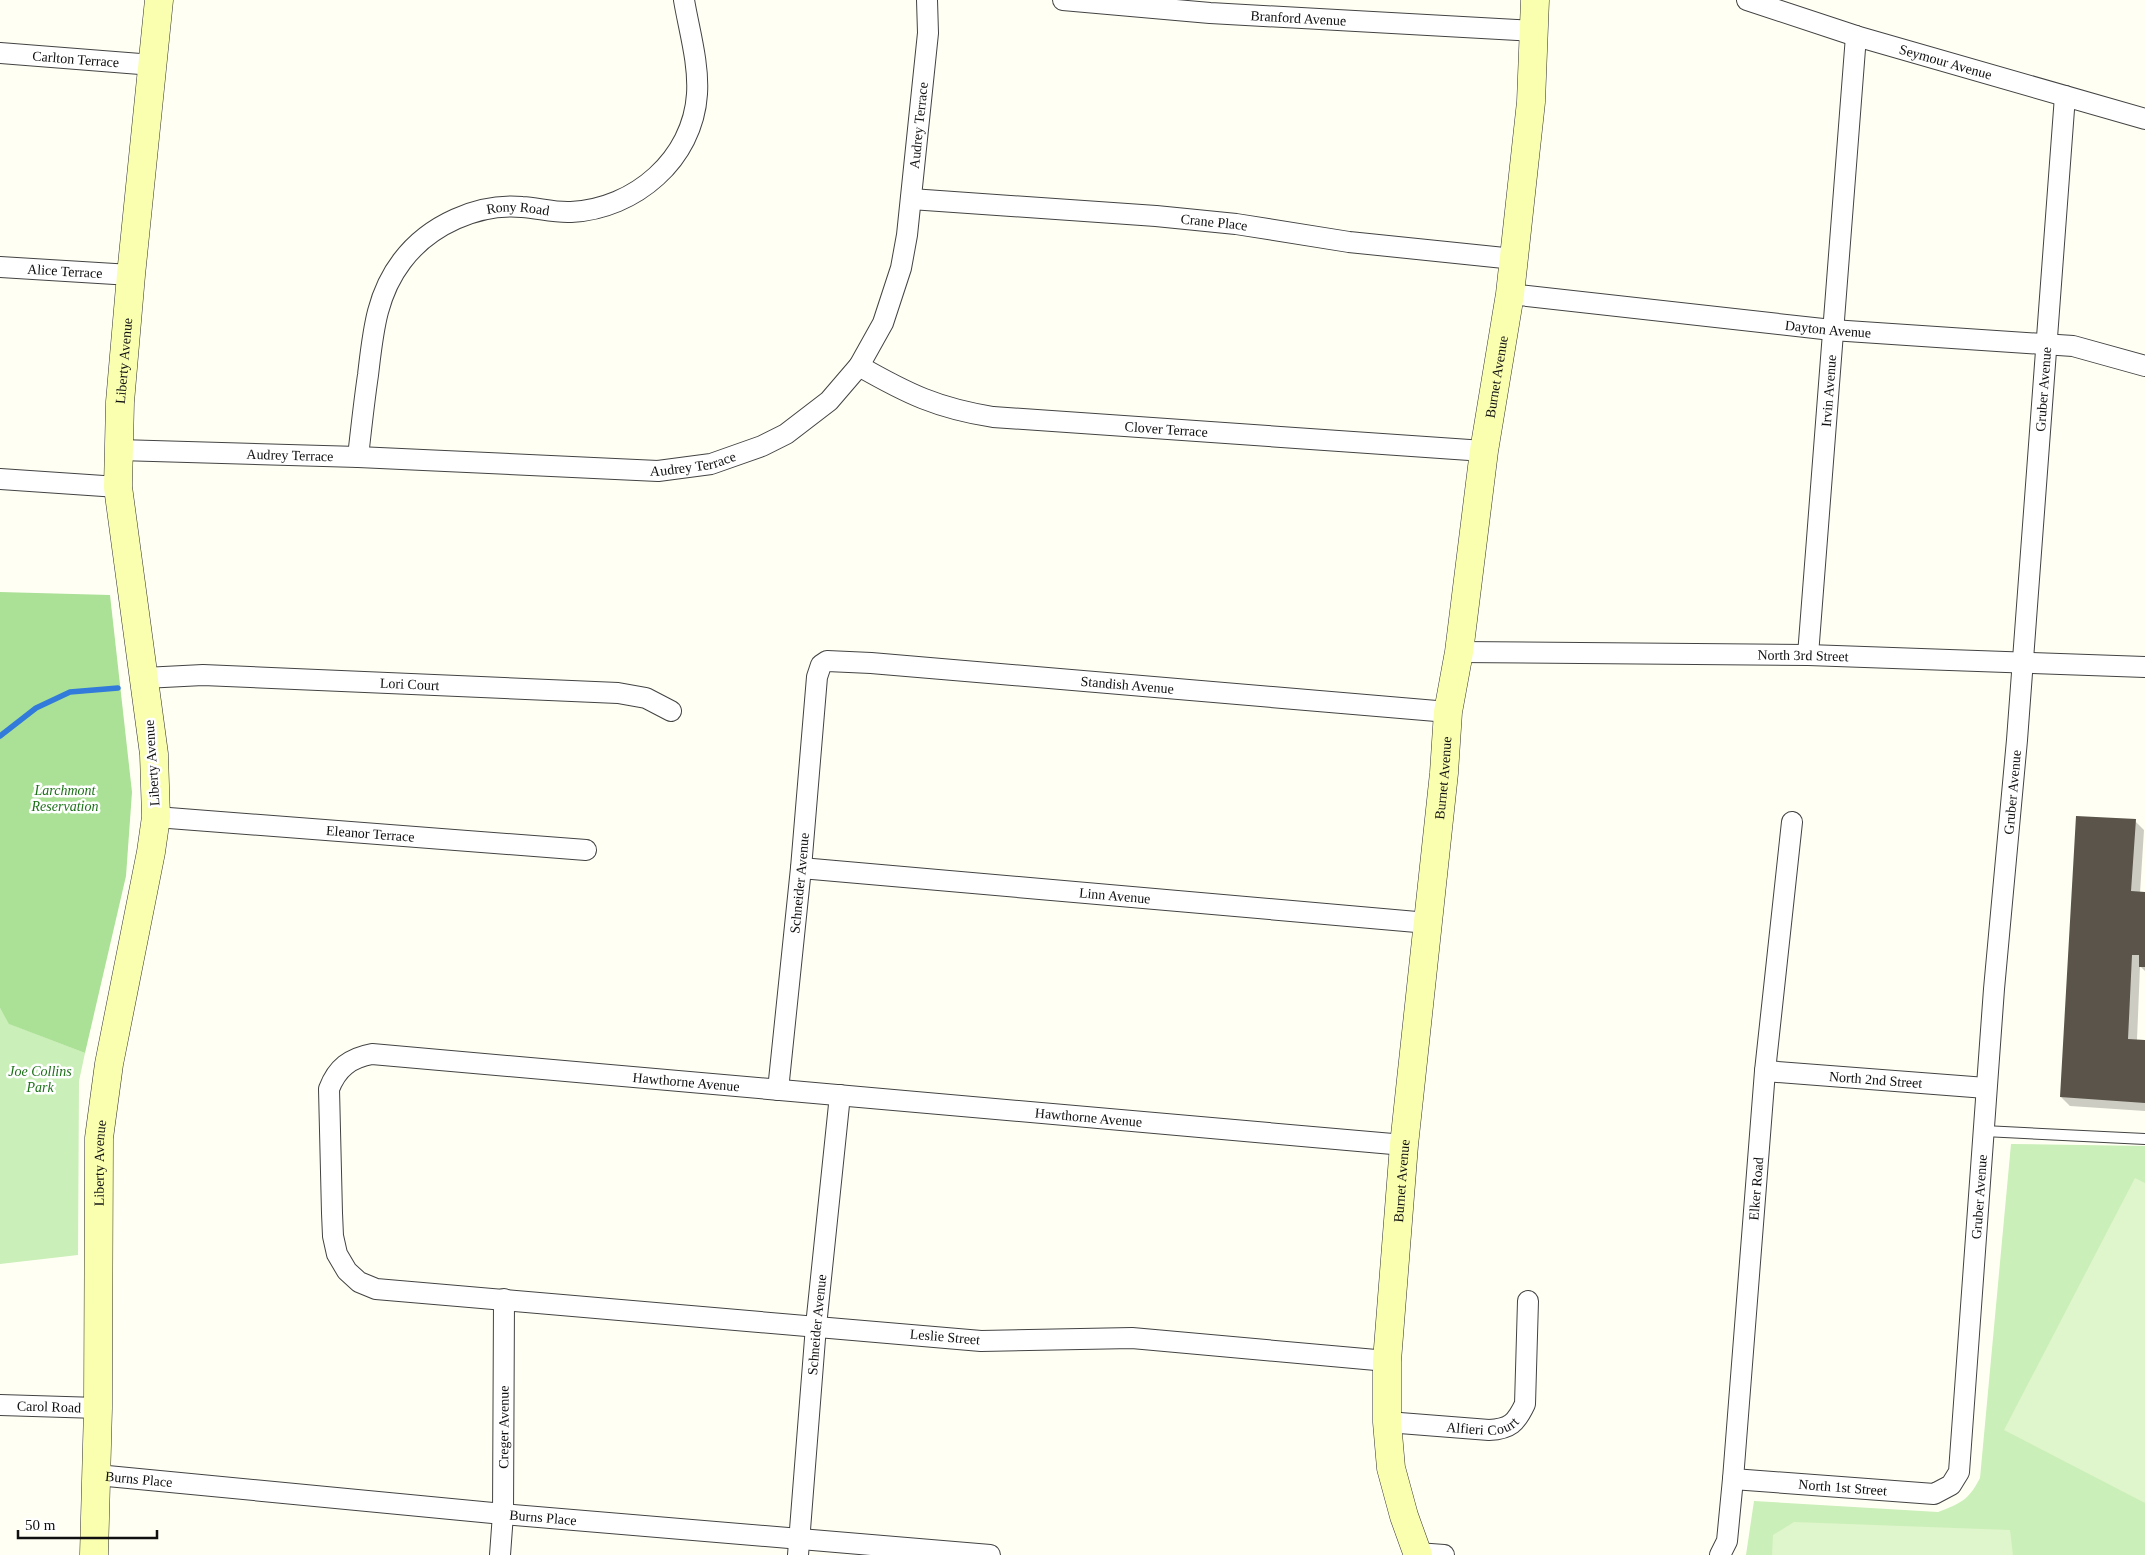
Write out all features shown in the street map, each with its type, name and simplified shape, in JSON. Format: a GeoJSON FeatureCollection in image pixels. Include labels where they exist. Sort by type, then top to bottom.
{"type":"FeatureCollection","features":[{"type":"Feature","properties":{"kind":"street","name":"Liberty Avenue"},"geometry":{"type":"LineString","coordinates":[[94,1555],[98,1408],[99,1138],[109,1064],[151,852],[156,817],[154,754],[118,487],[120,402],[159,0]]}},
{"type":"Feature","properties":{"kind":"street","name":"Rony Road"},"geometry":{"type":"LineString","coordinates":[[358,457],[376,314],[386,286],[402,260],[412,249],[448,222],[484,210],[521,207],[571,212],[611,205],[635,194],[656,178],[674,157],[692,121],[697,95],[697,79],[684,0]]}},
{"type":"Feature","properties":{"kind":"street","name":"Audrey Terrace"},"geometry":{"type":"LineString","coordinates":[[119,450],[358,457],[658,471],[712,464],[754,450],[786,434],[829,401],[860,366],[883,323],[893,296],[908,235],[928,33],[926,0]]}},
{"type":"Feature","properties":{"kind":"street","name":"Branford Avenue"},"geometry":{"type":"LineString","coordinates":[[1063,0],[1210,12],[1534,31]]}},
{"type":"Feature","properties":{"kind":"street","name":"Burnet Avenue"},"geometry":{"type":"LineString","coordinates":[[1417,1554],[1391,1468],[1386,1422],[1387,1361],[1404,1145],[1448,712],[1459,652],[1484,450],[1510,294],[1531,102],[1535,0]]}},
{"type":"Feature","properties":{"kind":"street","name":"Seymour Avenue"},"geometry":{"type":"LineString","coordinates":[[1747,0],[1856,36],[2145,119]]}},
{"type":"Feature","properties":{"kind":"street","name":"Irvin Avenue"},"geometry":{"type":"LineString","coordinates":[[1808,655],[1856,36]]}},
{"type":"Feature","properties":{"kind":"street","name":"Carlton Terrace"},"geometry":{"type":"LineString","coordinates":[[0,53],[153,65]]}},
{"type":"Feature","properties":{"kind":"street","name":"Gruber Avenue"},"geometry":{"type":"LineString","coordinates":[[1951,1486],[1959,1472],[1986,1088],[2017,740],[2064,96]]}},
{"type":"Feature","properties":{"kind":"street","name":"Crane Place"},"geometry":{"type":"LineString","coordinates":[[911,199],[1156,216],[1236,224],[1349,242],[1514,259]]}},
{"type":"Feature","properties":{"kind":"street","name":"Alice Terrace"},"geometry":{"type":"LineString","coordinates":[[0,267],[131,275]]}},
{"type":"Feature","properties":{"kind":"street","name":"Dayton Avenue"},"geometry":{"type":"LineString","coordinates":[[1510,294],[1832,330],[2073,346],[2145,366]]}},
{"type":"Feature","properties":{"kind":"street","name":"Clover Terrace"},"geometry":{"type":"LineString","coordinates":[[860,366],[923,400],[947,408],[993,417],[1484,450]]}},
{"type":"Feature","properties":{"kind":"street"},"geometry":{"type":"LineString","coordinates":[[0,479],[118,487]]}},
{"type":"Feature","properties":{"kind":"street","name":"North 3rd Street"},"geometry":{"type":"LineString","coordinates":[[1459,652],[1808,655],[2145,666]]}},
{"type":"Feature","properties":{"kind":"street","name":"Standish Avenue"},"geometry":{"type":"LineString","coordinates":[[817,678],[821,665],[826,662],[871,663],[1448,712]]}},
{"type":"Feature","properties":{"kind":"street","name":"Lori Court"},"geometry":{"type":"LineString","coordinates":[[144,678],[203,675],[618,693],[646,698],[671,711]]}},
{"type":"Feature","properties":{"kind":"street","name":"Schneider Avenue"},"geometry":{"type":"LineString","coordinates":[[778,1090],[801,868],[817,678]]}},
{"type":"Feature","properties":{"kind":"street","name":"Eleanor Terrace"},"geometry":{"type":"LineString","coordinates":[[156,817],[586,850]]}},
{"type":"Feature","properties":{"kind":"street","name":"Elker Road"},"geometry":{"type":"LineString","coordinates":[[1720,1555],[1727,1541],[1765,1071],[1792,822]]}},
{"type":"Feature","properties":{"kind":"street","name":"Linn Avenue"},"geometry":{"type":"LineString","coordinates":[[801,868],[1428,923]]}},
{"type":"Feature","properties":{"kind":"street","name":"Hawthorne Avenue"},"geometry":{"type":"LineString","coordinates":[[504,1299],[376,1289],[359,1282],[347,1271],[337,1254],[333,1236],[329,1089],[334,1076],[349,1062],[357,1057],[372,1054],[1404,1145]]}},
{"type":"Feature","properties":{"kind":"street","name":"North 2nd Street"},"geometry":{"type":"LineString","coordinates":[[1765,1071],[1986,1088]]}},
{"type":"Feature","properties":{"kind":"street","name":"Schneider Avenue"},"geometry":{"type":"LineString","coordinates":[[798,1547],[816,1326],[840,1095]]}},
{"type":"Feature","properties":{"kind":"street","name":"Leslie Street"},"geometry":{"type":"LineString","coordinates":[[504,1299],[663,1315],[816,1326],[981,1341],[1132,1338],[1387,1361]]}},
{"type":"Feature","properties":{"kind":"street","name":"Creger Avenue"},"geometry":{"type":"LineString","coordinates":[[500,1555],[503,1514],[504,1299]]}},
{"type":"Feature","properties":{"kind":"street","name":"Alfieri Court"},"geometry":{"type":"LineString","coordinates":[[1386,1422],[1500,1430],[1518,1419],[1525,1404],[1528,1301]]}},
{"type":"Feature","properties":{"kind":"street","name":"Carol Road"},"geometry":{"type":"LineString","coordinates":[[0,1405],[98,1408]]}},
{"type":"Feature","properties":{"kind":"street","name":"Burns Place"},"geometry":{"type":"LineString","coordinates":[[96,1475],[503,1514],[798,1547],[990,1555]]}},
{"type":"Feature","properties":{"kind":"street","name":"North 1st Street"},"geometry":{"type":"LineString","coordinates":[[1733,1479],[1934,1494],[1951,1486]]}},
{"type":"Feature","properties":{"kind":"street"},"geometry":{"type":"LineString","coordinates":[[1417,1554],[1444,1555]]}},
{"type":"Feature","properties":{"kind":"lane"},"geometry":{"type":"LineString","coordinates":[[1984,1131],[2145,1139]]}},
{"type":"Feature","properties":{"kind":"green space","name":"Larchmont Reservation"},"geometry":{"type":"Polygon","coordinates":[[[0,592],[110,595],[132,792],[126,876],[85,1053],[9,1024],[0,1008],[0,592]]]}},
{"type":"Feature","properties":{"kind":"green space","name":"Joe Collins Park"},"geometry":{"type":"Polygon","coordinates":[[[0,1008],[10,1024],[85,1053],[79,1081],[78,1255],[0,1264],[0,1008]]]}},
{"type":"Feature","properties":{"kind":"green space"},"geometry":{"type":"Polygon","coordinates":[[[2011,1144],[2145,1146],[2145,1555],[1746,1555],[1754,1501],[1938,1512],[1963,1500],[1976,1486],[1980,1478],[2011,1144]]]}},
{"type":"Feature","properties":{"kind":"green space"},"geometry":{"type":"Polygon","coordinates":[[[2135,1178],[2145,1183],[2145,1503],[2004,1430],[2135,1178]]]}},
{"type":"Feature","properties":{"kind":"green space"},"geometry":{"type":"Polygon","coordinates":[[[1794,1522],[2010,1530],[2013,1555],[1772,1555],[1773,1535],[1794,1522]]]}},
{"type":"Feature","properties":{"kind":"building"},"geometry":{"type":"Polygon","coordinates":[[[2076,816],[2136,819],[2131,891],[2145,892],[2145,967],[2139,967],[2139,955],[2132,955],[2128,1039],[2145,1040],[2145,1103],[2060,1097],[2076,816]]]}},
{"type":"Feature","properties":{"kind":"waterway"},"geometry":{"type":"LineString","coordinates":[[0,736],[36,708],[70,692],[118,688]]}}]}
